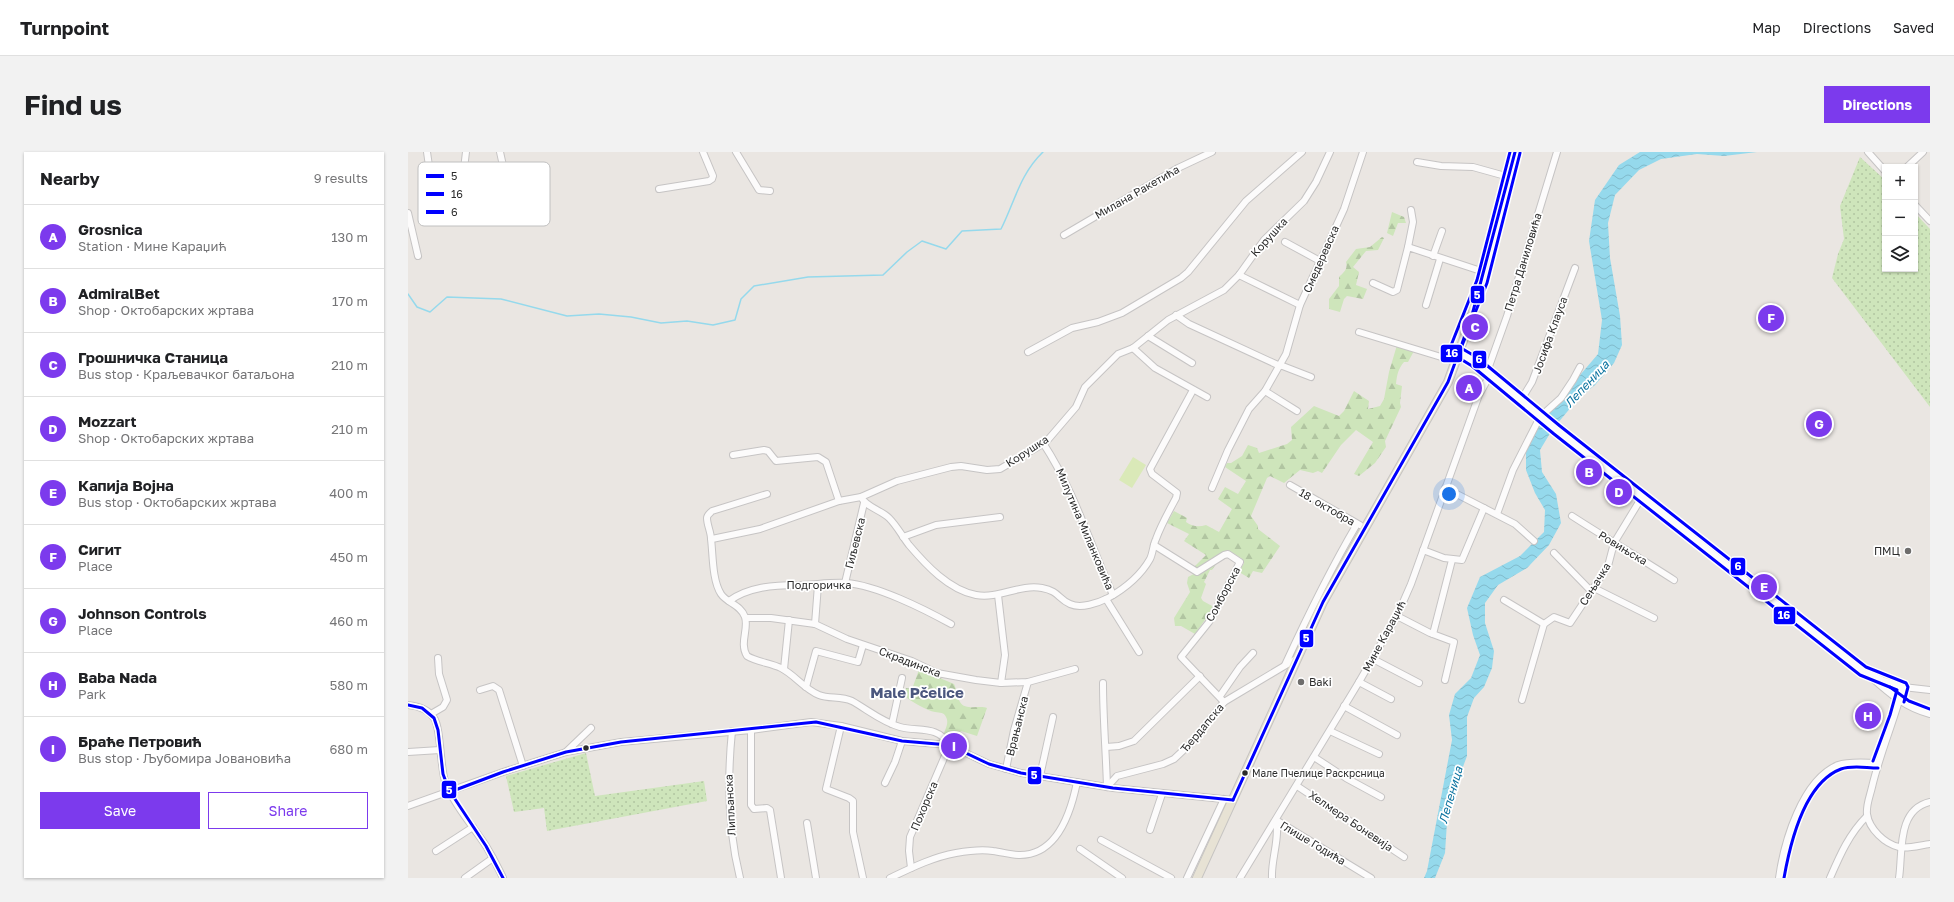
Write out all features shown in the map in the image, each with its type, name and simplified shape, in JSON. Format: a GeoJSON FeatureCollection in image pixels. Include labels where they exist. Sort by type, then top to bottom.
{"type":"FeatureCollection","features":[{"type":"Feature","properties":{"kind":"main road"},"geometry":{"type":"LineString","coordinates":[[1197,878],[1228,800],[1361,526],[1417,439],[1439,395],[1448,382],[1458,351],[1471,319],[1515,152]]}},
{"type":"Feature","properties":{"kind":"main road"},"geometry":{"type":"LineString","coordinates":[[1439,395],[1442,382],[1451,360],[1458,351]]}},
{"type":"Feature","properties":{"kind":"street"},"geometry":{"type":"LineString","coordinates":[[427,152],[428,162]]}},
{"type":"Feature","properties":{"kind":"street"},"geometry":{"type":"LineString","coordinates":[[465,162],[466,152]]}},
{"type":"Feature","properties":{"kind":"street"},"geometry":{"type":"LineString","coordinates":[[500,152],[502,162]]}},
{"type":"Feature","properties":{"kind":"street"},"geometry":{"type":"LineString","coordinates":[[659,190],[709,181],[712,179],[703,152]]}},
{"type":"Feature","properties":{"kind":"street"},"geometry":{"type":"LineString","coordinates":[[736,152],[758,190],[770,191]]}},
{"type":"Feature","properties":{"kind":"street","name":"Милана Ракетића"},"geometry":{"type":"LineString","coordinates":[[1064,235],[1178,168],[1212,152]]}},
{"type":"Feature","properties":{"kind":"street"},"geometry":{"type":"LineString","coordinates":[[1028,352],[1072,328],[1098,322],[1122,313],[1181,278],[1188,272],[1246,200],[1302,152]]}},
{"type":"Feature","properties":{"kind":"street","name":"Корушка"},"geometry":{"type":"LineString","coordinates":[[712,539],[760,529],[839,501],[863,500],[896,481],[951,466],[987,470],[1000,469],[1044,444],[1076,407],[1088,384],[1118,354],[1133,348],[1176,315],[1224,290],[1239,275],[1264,240],[1304,201],[1316,182],[1330,152]]}},
{"type":"Feature","properties":{"kind":"street","name":"Смедеревска"},"geometry":{"type":"LineString","coordinates":[[1212,488],[1228,450],[1249,409],[1264,391],[1280,366],[1291,340],[1300,305],[1344,208],[1364,152]]}},
{"type":"Feature","properties":{"kind":"street","name":"Петра Даниловића"},"geometry":{"type":"LineString","coordinates":[[1488,374],[1557,152]]}},
{"type":"Feature","properties":{"kind":"street"},"geometry":{"type":"LineString","coordinates":[[1868,152],[1882,168]]}},
{"type":"Feature","properties":{"kind":"street"},"geometry":{"type":"LineString","coordinates":[[1910,164],[1923,152]]}},
{"type":"Feature","properties":{"kind":"street"},"geometry":{"type":"LineString","coordinates":[[1417,162],[1440,166],[1473,167],[1509,177]]}},
{"type":"Feature","properties":{"kind":"street"},"geometry":{"type":"LineString","coordinates":[[1918,208],[1930,221]]}},
{"type":"Feature","properties":{"kind":"street"},"geometry":{"type":"LineString","coordinates":[[1372,283],[1393,292],[1397,290],[1413,222],[1411,210]]}},
{"type":"Feature","properties":{"kind":"street"},"geometry":{"type":"LineString","coordinates":[[408,213],[409,227],[418,256]]}},
{"type":"Feature","properties":{"kind":"street"},"geometry":{"type":"LineString","coordinates":[[1433,256],[1442,231]]}},
{"type":"Feature","properties":{"kind":"street"},"geometry":{"type":"LineString","coordinates":[[1284,242],[1320,261]]}},
{"type":"Feature","properties":{"kind":"street"},"geometry":{"type":"LineString","coordinates":[[1408,248],[1484,272]]}},
{"type":"Feature","properties":{"kind":"street"},"geometry":{"type":"LineString","coordinates":[[1426,305],[1440,259]]}},
{"type":"Feature","properties":{"kind":"street","name":"Јосифа Клауса"},"geometry":{"type":"LineString","coordinates":[[1521,400],[1532,382],[1575,268]]}},
{"type":"Feature","properties":{"kind":"street"},"geometry":{"type":"LineString","coordinates":[[1239,275],[1300,305]]}},
{"type":"Feature","properties":{"kind":"street"},"geometry":{"type":"LineString","coordinates":[[1176,315],[1188,324],[1280,366],[1311,377]]}},
{"type":"Feature","properties":{"kind":"street"},"geometry":{"type":"LineString","coordinates":[[1359,332],[1451,360]]}},
{"type":"Feature","properties":{"kind":"street"},"geometry":{"type":"LineString","coordinates":[[1148,336],[1192,363]]}},
{"type":"Feature","properties":{"kind":"street"},"geometry":{"type":"LineString","coordinates":[[1133,348],[1159,370],[1207,397]]}},
{"type":"Feature","properties":{"kind":"street"},"geometry":{"type":"LineString","coordinates":[[1458,351],[1899,701],[1919,711],[1930,714]]}},
{"type":"Feature","properties":{"kind":"street"},"geometry":{"type":"LineString","coordinates":[[1498,514],[1513,470],[1542,419],[1561,398],[1580,367]]}},
{"type":"Feature","properties":{"kind":"street","name":"Мине Караџић"},"geometry":{"type":"LineString","coordinates":[[1240,878],[1298,786],[1397,616],[1488,374]]}},
{"type":"Feature","properties":{"kind":"street"},"geometry":{"type":"LineString","coordinates":[[863,500],[889,518],[918,555],[941,577],[975,595],[998,595],[1031,587],[1055,592],[1069,604],[1074,605],[1083,605],[1106,599],[1132,581],[1142,570],[1150,558],[1154,545],[1176,498],[1177,493],[1152,474],[1150,469],[1193,390]]}},
{"type":"Feature","properties":{"kind":"street"},"geometry":{"type":"LineString","coordinates":[[1264,391],[1297,411]]}},
{"type":"Feature","properties":{"kind":"street","name":"Милутина Миланковића"},"geometry":{"type":"LineString","coordinates":[[1044,444],[1066,481],[1094,552],[1113,594]]}},
{"type":"Feature","properties":{"kind":"street"},"geometry":{"type":"LineString","coordinates":[[733,455],[764,450],[770,452],[776,461],[821,457],[826,462],[839,501]]}},
{"type":"Feature","properties":{"kind":"street","name":"18. октобра"},"geometry":{"type":"LineString","coordinates":[[1290,485],[1361,526]]}},
{"type":"Feature","properties":{"kind":"street"},"geometry":{"type":"LineString","coordinates":[[1446,488],[1515,524],[1534,541]]}},
{"type":"Feature","properties":{"kind":"street"},"geometry":{"type":"LineString","coordinates":[[768,494],[712,511],[707,518],[712,539],[712,560],[718,587],[721,594],[738,608],[746,618],[744,649],[747,656],[784,670],[806,687],[823,696],[851,701],[892,724],[908,729],[936,732],[944,738],[949,745]]}},
{"type":"Feature","properties":{"kind":"street","name":"Сењачка"},"geometry":{"type":"LineString","coordinates":[[1544,624],[1554,617],[1570,623],[1608,566],[1613,552],[1614,543],[1642,497]]}},
{"type":"Feature","properties":{"kind":"street","name":"Гиљевска"},"geometry":{"type":"LineString","coordinates":[[845,583],[863,500]]}},
{"type":"Feature","properties":{"kind":"street"},"geometry":{"type":"LineString","coordinates":[[1423,550],[1452,560],[1462,560],[1484,508]]}},
{"type":"Feature","properties":{"kind":"street","name":"Ровињска"},"geometry":{"type":"LineString","coordinates":[[1572,516],[1614,543],[1629,550],[1674,580]]}},
{"type":"Feature","properties":{"kind":"street"},"geometry":{"type":"LineString","coordinates":[[903,537],[936,525],[1000,518]]}},
{"type":"Feature","properties":{"kind":"street"},"geometry":{"type":"LineString","coordinates":[[1285,665],[1306,618],[1335,562],[1361,526]]}},
{"type":"Feature","properties":{"kind":"street","name":"Сомборска"},"geometry":{"type":"LineString","coordinates":[[1154,545],[1197,572],[1228,554],[1240,562],[1209,622],[1182,657],[1222,699]]}},
{"type":"Feature","properties":{"kind":"street"},"geometry":{"type":"LineString","coordinates":[[1554,553],[1593,590],[1654,618]]}},
{"type":"Feature","properties":{"kind":"street"},"geometry":{"type":"LineString","coordinates":[[1433,634],[1452,560]]}},
{"type":"Feature","properties":{"kind":"street","name":"Подгоричка"},"geometry":{"type":"LineString","coordinates":[[729,601],[741,593],[778,585],[845,583],[857,585],[914,605],[951,624]]}},
{"type":"Feature","properties":{"kind":"street"},"geometry":{"type":"LineString","coordinates":[[815,624],[818,585]]}},
{"type":"Feature","properties":{"kind":"street"},"geometry":{"type":"LineString","coordinates":[[998,595],[1005,655],[1001,683]]}},
{"type":"Feature","properties":{"kind":"street","name":"Милутина Миланковића"},"geometry":{"type":"LineString","coordinates":[[1106,599],[1139,652]]}},
{"type":"Feature","properties":{"kind":"street"},"geometry":{"type":"LineString","coordinates":[[1504,600],[1544,624],[1522,700]]}},
{"type":"Feature","properties":{"kind":"street"},"geometry":{"type":"LineString","coordinates":[[1397,616],[1433,634],[1454,642],[1445,680]]}},
{"type":"Feature","properties":{"kind":"street","name":"Скрадинска"},"geometry":{"type":"LineString","coordinates":[[746,618],[789,620],[815,624],[863,645],[912,661],[937,673],[1001,683],[1028,682],[1075,669]]}},
{"type":"Feature","properties":{"kind":"street"},"geometry":{"type":"LineString","coordinates":[[784,670],[789,620]]}},
{"type":"Feature","properties":{"kind":"street"},"geometry":{"type":"LineString","coordinates":[[806,687],[816,651],[858,662],[863,645]]}},
{"type":"Feature","properties":{"kind":"street"},"geometry":{"type":"LineString","coordinates":[[1222,699],[1253,652]]}},
{"type":"Feature","properties":{"kind":"street"},"geometry":{"type":"LineString","coordinates":[[431,714],[443,707],[447,700],[439,674],[438,658]]}},
{"type":"Feature","properties":{"kind":"street","name":"Ђердапска"},"geometry":{"type":"LineString","coordinates":[[1107,787],[1117,776],[1163,764],[1178,756],[1191,743],[1222,699],[1296,659]]}},
{"type":"Feature","properties":{"kind":"street"},"geometry":{"type":"LineString","coordinates":[[1373,659],[1419,683]]}},
{"type":"Feature","properties":{"kind":"street"},"geometry":{"type":"LineString","coordinates":[[1863,671],[1882,680],[1903,687],[1930,690]]}},
{"type":"Feature","properties":{"kind":"street"},"geometry":{"type":"LineString","coordinates":[[1106,747],[1119,746],[1134,741],[1200,676]]}},
{"type":"Feature","properties":{"kind":"street"},"geometry":{"type":"LineString","coordinates":[[892,724],[902,678]]}},
{"type":"Feature","properties":{"kind":"street","name":"Врањанска"},"geometry":{"type":"LineString","coordinates":[[1006,769],[1014,730],[1028,682]]}},
{"type":"Feature","properties":{"kind":"street"},"geometry":{"type":"LineString","coordinates":[[1359,682],[1391,699]]}},
{"type":"Feature","properties":{"kind":"street"},"geometry":{"type":"LineString","coordinates":[[1103,683],[1103,723],[1106,747],[1107,787]]}},
{"type":"Feature","properties":{"kind":"street"},"geometry":{"type":"LineString","coordinates":[[480,690],[492,686],[499,690],[523,766]]}},
{"type":"Feature","properties":{"kind":"street"},"geometry":{"type":"LineString","coordinates":[[1903,687],[1878,763],[1867,807],[1867,816],[1877,834],[1887,842],[1900,847],[1930,844]]}},
{"type":"Feature","properties":{"kind":"street"},"geometry":{"type":"LineString","coordinates":[[408,705],[419,706],[431,714],[436,722],[445,780],[450,792],[493,858],[504,878]]}},
{"type":"Feature","properties":{"kind":"street"},"geometry":{"type":"LineString","coordinates":[[1344,706],[1397,735]]}},
{"type":"Feature","properties":{"kind":"street"},"geometry":{"type":"LineString","coordinates":[[1040,776],[1053,717]]}},
{"type":"Feature","properties":{"kind":"street"},"geometry":{"type":"LineString","coordinates":[[408,806],[450,792],[468,784],[566,752],[621,742],[751,730],[811,722],[841,726],[902,741],[949,745],[980,761],[1006,769],[1040,776],[1107,787],[1228,800],[1187,878]]}},
{"type":"Feature","properties":{"kind":"street"},"geometry":{"type":"LineString","coordinates":[[841,726],[826,789],[830,792],[849,798],[853,802],[853,832],[863,878]]}},
{"type":"Feature","properties":{"kind":"street"},"geometry":{"type":"LineString","coordinates":[[566,752],[591,728]]}},
{"type":"Feature","properties":{"kind":"street"},"geometry":{"type":"LineString","coordinates":[[751,730],[752,805],[754,809],[767,808],[770,810],[781,878]]}},
{"type":"Feature","properties":{"kind":"street","name":"Липљанска"},"geometry":{"type":"LineString","coordinates":[[732,731],[729,762],[729,792],[733,848],[740,878]]}},
{"type":"Feature","properties":{"kind":"street"},"geometry":{"type":"LineString","coordinates":[[1330,731],[1379,754]]}},
{"type":"Feature","properties":{"kind":"street"},"geometry":{"type":"LineString","coordinates":[[580,738],[585,746],[589,748]]}},
{"type":"Feature","properties":{"kind":"street"},"geometry":{"type":"LineString","coordinates":[[885,783],[895,762],[902,741]]}},
{"type":"Feature","properties":{"kind":"street","name":"Похорска"},"geometry":{"type":"LineString","coordinates":[[911,868],[909,851],[910,837],[949,745]]}},
{"type":"Feature","properties":{"kind":"street"},"geometry":{"type":"LineString","coordinates":[[408,752],[440,750]]}},
{"type":"Feature","properties":{"kind":"street"},"geometry":{"type":"LineString","coordinates":[[1314,757],[1346,778],[1381,796]]}},
{"type":"Feature","properties":{"kind":"street"},"geometry":{"type":"LineString","coordinates":[[1779,878],[1786,842],[1793,823],[1814,784],[1824,774],[1840,764],[1878,763]]}},
{"type":"Feature","properties":{"kind":"street"},"geometry":{"type":"LineString","coordinates":[[890,878],[911,868],[955,853],[986,850],[1020,855],[1037,852],[1055,838],[1063,825],[1069,813],[1078,782]]}},
{"type":"Feature","properties":{"kind":"street","name":"Хелмера Боневија"},"geometry":{"type":"LineString","coordinates":[[1298,786],[1404,857]]}},
{"type":"Feature","properties":{"kind":"street"},"geometry":{"type":"LineString","coordinates":[[1150,830],[1162,794]]}},
{"type":"Feature","properties":{"kind":"street"},"geometry":{"type":"LineString","coordinates":[[1899,878],[1901,863],[1900,847],[1907,818],[1924,804],[1930,802]]}},
{"type":"Feature","properties":{"kind":"street"},"geometry":{"type":"LineString","coordinates":[[1830,878],[1848,839],[1856,826],[1867,816]]}},
{"type":"Feature","properties":{"kind":"street"},"geometry":{"type":"LineString","coordinates":[[1276,820],[1278,829],[1272,877],[1278,878]]}},
{"type":"Feature","properties":{"kind":"street","name":"Глише Годића"},"geometry":{"type":"LineString","coordinates":[[1276,820],[1371,878]]}},
{"type":"Feature","properties":{"kind":"street"},"geometry":{"type":"LineString","coordinates":[[807,823],[816,878]]}},
{"type":"Feature","properties":{"kind":"street"},"geometry":{"type":"LineString","coordinates":[[436,851],[473,827]]}},
{"type":"Feature","properties":{"kind":"street"},"geometry":{"type":"LineString","coordinates":[[1101,840],[1171,878]]}},
{"type":"Feature","properties":{"kind":"street"},"geometry":{"type":"LineString","coordinates":[[1080,849],[1122,878]]}},
{"type":"Feature","properties":{"kind":"street"},"geometry":{"type":"LineString","coordinates":[[465,878],[493,858]]}},
{"type":"Feature","properties":{"kind":"green space"},"geometry":{"type":"Polygon","coordinates":[[[1860,157],[1882,177],[1882,272],[1918,272],[1918,216],[1930,229],[1930,407],[1832,278],[1838,254],[1844,239],[1840,206],[1860,157]]]}},
{"type":"Feature","properties":{"kind":"green space"},"geometry":{"type":"Polygon","coordinates":[[[1392,212],[1404,217],[1406,223],[1398,223],[1393,236],[1387,233],[1392,212]]]}},
{"type":"Feature","properties":{"kind":"green space"},"geometry":{"type":"Polygon","coordinates":[[[1382,237],[1384,238],[1378,250],[1366,251],[1353,267],[1359,272],[1356,285],[1367,289],[1363,299],[1347,296],[1344,299],[1340,312],[1329,309],[1329,299],[1339,286],[1339,277],[1346,269],[1346,262],[1356,249],[1370,247],[1382,237]]]}},
{"type":"Feature","properties":{"kind":"green space"},"geometry":{"type":"Polygon","coordinates":[[[1397,345],[1414,351],[1408,362],[1404,362],[1398,372],[1396,384],[1402,386],[1401,407],[1385,441],[1386,447],[1375,463],[1359,476],[1354,474],[1373,442],[1356,430],[1341,445],[1322,473],[1318,471],[1313,473],[1300,470],[1284,483],[1270,476],[1267,478],[1251,516],[1258,526],[1258,529],[1280,546],[1262,573],[1253,571],[1249,578],[1239,572],[1244,563],[1241,558],[1228,550],[1199,568],[1194,567],[1206,555],[1184,541],[1189,534],[1167,523],[1174,511],[1187,518],[1186,522],[1191,525],[1206,525],[1219,532],[1232,509],[1218,499],[1225,487],[1238,494],[1246,481],[1225,467],[1227,463],[1231,463],[1242,456],[1248,445],[1257,448],[1259,453],[1287,444],[1292,440],[1291,427],[1314,406],[1339,416],[1344,411],[1354,391],[1369,401],[1368,409],[1380,406],[1384,399],[1389,372],[1397,345]]]}},
{"type":"Feature","properties":{"kind":"green space"},"geometry":{"type":"Polygon","coordinates":[[[1133,457],[1146,465],[1132,488],[1119,480],[1133,457]]]}},
{"type":"Feature","properties":{"kind":"green space"},"geometry":{"type":"Polygon","coordinates":[[[1218,561],[1212,570],[1210,570],[1204,582],[1206,584],[1201,598],[1203,601],[1214,607],[1195,634],[1181,626],[1175,626],[1174,618],[1190,592],[1187,583],[1188,577],[1218,561]]]}},
{"type":"Feature","properties":{"kind":"green space"},"geometry":{"type":"Polygon","coordinates":[[[920,667],[928,673],[954,684],[962,705],[987,708],[977,736],[961,731],[955,740],[944,733],[947,721],[944,714],[928,710],[904,696],[906,688],[912,689],[920,667]]]}},
{"type":"Feature","properties":{"kind":"green space"},"geometry":{"type":"Polygon","coordinates":[[[586,753],[595,796],[704,781],[707,801],[547,831],[544,808],[514,812],[506,776],[586,753]]]}},
{"type":"Feature","properties":{"kind":"water","name":"Лепеница"},"geometry":{"type":"Polygon","coordinates":[[[1640,152],[1757,152],[1724,156],[1697,154],[1661,159],[1639,170],[1615,195],[1608,223],[1610,258],[1620,316],[1622,345],[1614,363],[1595,385],[1577,400],[1552,430],[1540,450],[1542,472],[1556,494],[1561,523],[1549,545],[1527,568],[1498,585],[1485,603],[1485,623],[1494,651],[1492,668],[1484,687],[1474,698],[1467,717],[1467,756],[1448,807],[1445,853],[1435,878],[1424,878],[1427,871],[1452,740],[1449,715],[1455,694],[1471,678],[1480,655],[1473,635],[1467,608],[1480,577],[1520,556],[1544,532],[1545,510],[1535,493],[1526,470],[1526,450],[1540,422],[1598,354],[1602,320],[1589,241],[1595,200],[1619,165],[1640,152]]]}},
{"type":"Feature","properties":{"kind":"waterway"},"geometry":{"type":"LineString","coordinates":[[408,294],[417,307],[430,312],[447,297],[501,299],[567,316],[599,314],[631,317],[661,323],[687,321],[713,325],[735,320],[741,299],[754,286],[808,277],[883,275],[907,252],[922,241],[946,249],[962,231],[1001,229],[1023,179],[1035,160],[1043,152]]}},
{"type":"Feature","properties":{"kind":"transit line","name":"16"},"geometry":{"type":"LineString","coordinates":[[1510,152],[1477,280],[1450,348],[1451,353],[1472,366],[1554,434],[1860,675],[1897,690],[1890,715],[1873,761]]}},
{"type":"Feature","properties":{"kind":"transit line","name":"5"},"geometry":{"type":"LineString","coordinates":[[1233,800],[1323,602],[1448,382],[1471,319],[1515,152]]}},
{"type":"Feature","properties":{"kind":"transit line","name":"6"},"geometry":{"type":"LineString","coordinates":[[1520,153],[1487,283],[1461,348],[1478,358],[1560,426],[1866,667],[1906,683],[1908,687],[1904,702]]}},
{"type":"Feature","properties":{"kind":"transit line","name":"6"},"geometry":{"type":"LineString","coordinates":[[1890,687],[1909,701],[1930,709]]}},
{"type":"Feature","properties":{"kind":"transit line","name":"5"},"geometry":{"type":"LineString","coordinates":[[408,705],[422,708],[434,718],[438,730],[443,774],[449,790],[486,846],[503,878]]}},
{"type":"Feature","properties":{"kind":"transit line","name":"5"},"geometry":{"type":"LineString","coordinates":[[450,792],[503,772],[566,752],[621,742],[816,722],[902,741],[949,745],[989,764],[1021,773],[1113,788],[1233,800]]}},
{"type":"Feature","properties":{"kind":"transit line","name":"16"},"geometry":{"type":"LineString","coordinates":[[1784,878],[1795,832],[1808,801],[1817,787],[1828,776],[1841,769],[1854,767],[1878,768]]}},
{"type":"Feature","properties":{"kind":"place","name":"Сигит"},"geometry":{"type":"Point","coordinates":[1771,318]}},
{"type":"Feature","properties":{"kind":"place","name":"Грошничка Станица"},"geometry":{"type":"Point","coordinates":[1475,327]}},
{"type":"Feature","properties":{"kind":"place","name":"Grosnica"},"geometry":{"type":"Point","coordinates":[1469,388]}},
{"type":"Feature","properties":{"kind":"place","name":"Johnson Controls"},"geometry":{"type":"Point","coordinates":[1819,424]}},
{"type":"Feature","properties":{"kind":"place","name":"AdmiralBet"},"geometry":{"type":"Point","coordinates":[1589,472]}},
{"type":"Feature","properties":{"kind":"place","name":"Mozzart"},"geometry":{"type":"Point","coordinates":[1619,492]}},
{"type":"Feature","properties":{"kind":"place","name":"ПМЦ"},"geometry":{"type":"Point","coordinates":[1908,551]}},
{"type":"Feature","properties":{"kind":"place","name":"Капија Војна"},"geometry":{"type":"Point","coordinates":[1764,587]}},
{"type":"Feature","properties":{"kind":"place","name":"Baki"},"geometry":{"type":"Point","coordinates":[1301,682]}},
{"type":"Feature","properties":{"kind":"place","name":"Baba Nada"},"geometry":{"type":"Point","coordinates":[1868,716]}},
{"type":"Feature","properties":{"kind":"place","name":"Браће Петровић"},"geometry":{"type":"Point","coordinates":[954,746]}},
{"type":"Feature","properties":{"kind":"place","name":"Мале Пчелице Раскрсница"},"geometry":{"type":"Point","coordinates":[1245,773]}},
{"type":"Feature","properties":{"kind":"district","name":"Male Pčelice"},"geometry":{"type":"Point","coordinates":[917,693]}}]}
